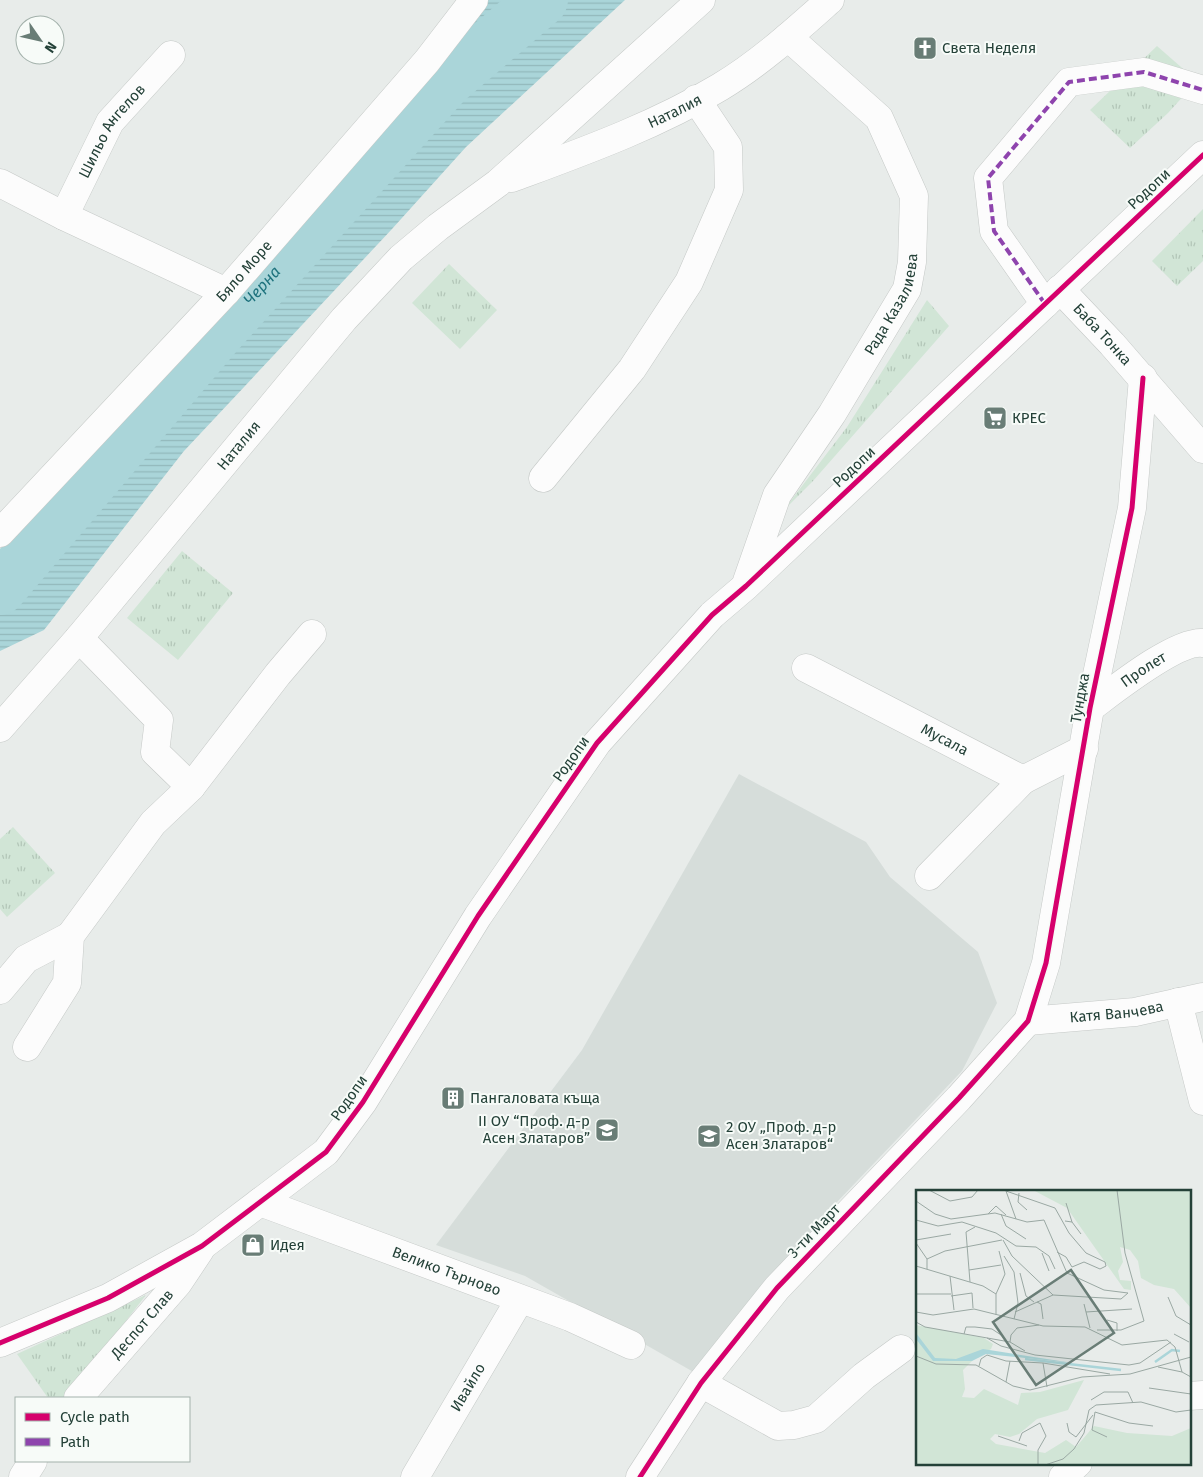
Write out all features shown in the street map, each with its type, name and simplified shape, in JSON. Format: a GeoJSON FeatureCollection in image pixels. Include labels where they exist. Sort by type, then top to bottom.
{"type":"FeatureCollection","features":[{"type":"Feature","properties":{"kind":"street","name":"Бяло Море"},"geometry":{"type":"LineString","coordinates":[[0,533],[226,292],[427,62],[474,0]]}},
{"type":"Feature","properties":{"kind":"street","name":"Наталия"},"geometry":{"type":"LineString","coordinates":[[0,728],[79,638],[344,319],[401,258],[452,216],[498,183],[701,0]]}},
{"type":"Feature","properties":{"kind":"street","name":"Наталия"},"geometry":{"type":"LineString","coordinates":[[498,183],[589,150],[696,99],[740,74],[788,37],[830,0]]}},
{"type":"Feature","properties":{"kind":"street","name":"Рада Казалиева"},"geometry":{"type":"LineString","coordinates":[[746,586],[777,495],[832,414],[907,289],[912,262],[914,196],[879,118],[788,37]]}},
{"type":"Feature","properties":{"kind":"street","name":"Шильо Ангелов"},"geometry":{"type":"LineString","coordinates":[[64,216],[110,122],[171,55]]}},
{"type":"Feature","properties":{"kind":"street","name":"Баба Тонка"},"geometry":{"type":"LineString","coordinates":[[1203,90],[1144,72],[1068,82],[988,178],[994,231],[1052,297],[1143,378],[1203,449]]}},
{"type":"Feature","properties":{"kind":"street"},"geometry":{"type":"LineString","coordinates":[[543,478],[632,369],[689,282],[729,190],[728,147],[696,99]]}},
{"type":"Feature","properties":{"kind":"street","name":"Родопи"},"geometry":{"type":"LineString","coordinates":[[0,1343],[108,1298],[202,1246],[326,1152],[363,1102],[478,916],[597,743],[712,615],[746,586],[1203,155]]}},
{"type":"Feature","properties":{"kind":"street"},"geometry":{"type":"LineString","coordinates":[[0,183],[64,216],[226,292]]}},
{"type":"Feature","properties":{"kind":"street","name":"Тунджа"},"geometry":{"type":"LineString","coordinates":[[1028,1021],[1046,963],[1090,708],[1132,508],[1143,378]]}},
{"type":"Feature","properties":{"kind":"street"},"geometry":{"type":"LineString","coordinates":[[0,990],[26,959],[70,936],[153,823],[191,788],[278,674],[312,634]]}},
{"type":"Feature","properties":{"kind":"street"},"geometry":{"type":"LineString","coordinates":[[79,638],[159,720],[155,752],[191,788]]}},
{"type":"Feature","properties":{"kind":"street","name":"Пролет"},"geometry":{"type":"LineString","coordinates":[[1090,708],[1148,666],[1194,642],[1203,643]]}},
{"type":"Feature","properties":{"kind":"street","name":"Мусала"},"geometry":{"type":"LineString","coordinates":[[806,668],[1023,780]]}},
{"type":"Feature","properties":{"kind":"street"},"geometry":{"type":"LineString","coordinates":[[929,876],[1023,780],[1084,750]]}},
{"type":"Feature","properties":{"kind":"street"},"geometry":{"type":"LineString","coordinates":[[28,1047],[67,983],[70,936]]}},
{"type":"Feature","properties":{"kind":"street"},"geometry":{"type":"LineString","coordinates":[[1191,1000],[1203,1101]]}},
{"type":"Feature","properties":{"kind":"street","name":"Катя Ванчева"},"geometry":{"type":"LineString","coordinates":[[1028,1021],[1134,1012],[1191,1000]]}},
{"type":"Feature","properties":{"kind":"street","name":"3-ти Март"},"geometry":{"type":"LineString","coordinates":[[640,1477],[701,1383],[777,1288],[959,1098],[1028,1021]]}},
{"type":"Feature","properties":{"kind":"street","name":"Велико Търново"},"geometry":{"type":"LineString","coordinates":[[260,1202],[570,1317],[631,1345]]}},
{"type":"Feature","properties":{"kind":"street","name":"Деспот Слав"},"geometry":{"type":"LineString","coordinates":[[79,1397],[178,1283],[202,1246]]}},
{"type":"Feature","properties":{"kind":"street","name":"Ивайло"},"geometry":{"type":"LineString","coordinates":[[415,1477],[520,1300]]}},
{"type":"Feature","properties":{"kind":"street"},"geometry":{"type":"LineString","coordinates":[[701,1383],[778,1426],[794,1425],[816,1420],[864,1376],[901,1348]]}},
{"type":"Feature","properties":{"kind":"street"},"geometry":{"type":"LineString","coordinates":[[1190,1396],[1203,1395]]}},
{"type":"Feature","properties":{"kind":"street"},"geometry":{"type":"LineString","coordinates":[[23,1477],[32,1462]]}},
{"type":"Feature","properties":{"kind":"street"},"geometry":{"type":"LineString","coordinates":[[1063,1477],[1077,1464]]}},
{"type":"Feature","properties":{"kind":"shaded area","name":"2 ОУ „Проф. д-р Асен Златаров“"},"geometry":{"type":"Polygon","coordinates":[[[739,774],[866,842],[890,877],[978,952],[997,1003],[962,1071],[838,1201],[697,1374],[525,1276],[436,1245],[582,1050],[739,774]]]}},
{"type":"Feature","properties":{"kind":"green space"},"geometry":{"type":"Polygon","coordinates":[[[1157,46],[1197,81],[1168,113],[1130,148],[1090,110],[1157,46]]]}},
{"type":"Feature","properties":{"kind":"green space"},"geometry":{"type":"Polygon","coordinates":[[[1203,209],[1203,261],[1177,286],[1152,261],[1203,209]]]}},
{"type":"Feature","properties":{"kind":"green space"},"geometry":{"type":"Polygon","coordinates":[[[449,264],[497,310],[460,349],[412,303],[449,264]]]}},
{"type":"Feature","properties":{"kind":"green space"},"geometry":{"type":"Polygon","coordinates":[[[927,300],[949,326],[813,481],[783,511],[847,427],[927,300]]]}},
{"type":"Feature","properties":{"kind":"green space"},"geometry":{"type":"Polygon","coordinates":[[[182,551],[233,593],[178,660],[127,618],[182,551]]]}},
{"type":"Feature","properties":{"kind":"green space"},"geometry":{"type":"Polygon","coordinates":[[[13,827],[55,873],[7,917],[0,909],[0,839],[13,827]]]}},
{"type":"Feature","properties":{"kind":"green space"},"geometry":{"type":"Polygon","coordinates":[[[146,1295],[67,1397],[47,1397],[17,1354],[146,1295]]]}},
{"type":"Feature","properties":{"kind":"water"},"geometry":{"type":"Polygon","coordinates":[[[481,0],[625,0],[466,147],[392,229],[184,451],[44,630],[0,651],[0,612],[42,551],[404,156],[425,83],[481,0]]]}},
{"type":"Feature","properties":{"kind":"waterway","name":"Черна"},"geometry":{"type":"LineString","coordinates":[[0,589],[219,332],[446,82],[542,0]]}},
{"type":"Feature","properties":{"kind":"marked path"},"geometry":{"type":"LineString","coordinates":[[1045,304],[994,231],[988,178],[1069,82],[1144,72],[1203,90]]}},
{"type":"Feature","properties":{"kind":"cycle path"},"geometry":{"type":"LineString","coordinates":[[0,1343],[108,1298],[202,1246],[326,1152],[363,1102],[478,916],[597,743],[712,615],[746,586],[1203,155]]}},
{"type":"Feature","properties":{"kind":"cycle path"},"geometry":{"type":"LineString","coordinates":[[640,1477],[701,1383],[777,1288],[959,1098],[1028,1021],[1046,963],[1090,708],[1132,508],[1143,378]]}},
{"type":"Feature","properties":{"kind":"place","name":"Света Неделя"},"geometry":{"type":"Point","coordinates":[925,48]}},
{"type":"Feature","properties":{"kind":"place","name":"КРЕС"},"geometry":{"type":"Point","coordinates":[995,418]}},
{"type":"Feature","properties":{"kind":"place","name":"Пангаловата къща"},"geometry":{"type":"Point","coordinates":[453,1098]}},
{"type":"Feature","properties":{"kind":"place","name":"II ОУ “Проф. д-р Асен Златаров”"},"geometry":{"type":"Point","coordinates":[607,1130]}},
{"type":"Feature","properties":{"kind":"place","name":"2 ОУ „Проф. д-р Асен Златаров“"},"geometry":{"type":"Point","coordinates":[709,1136]}},
{"type":"Feature","properties":{"kind":"place","name":"Идея"},"geometry":{"type":"Point","coordinates":[253,1245]}}]}
